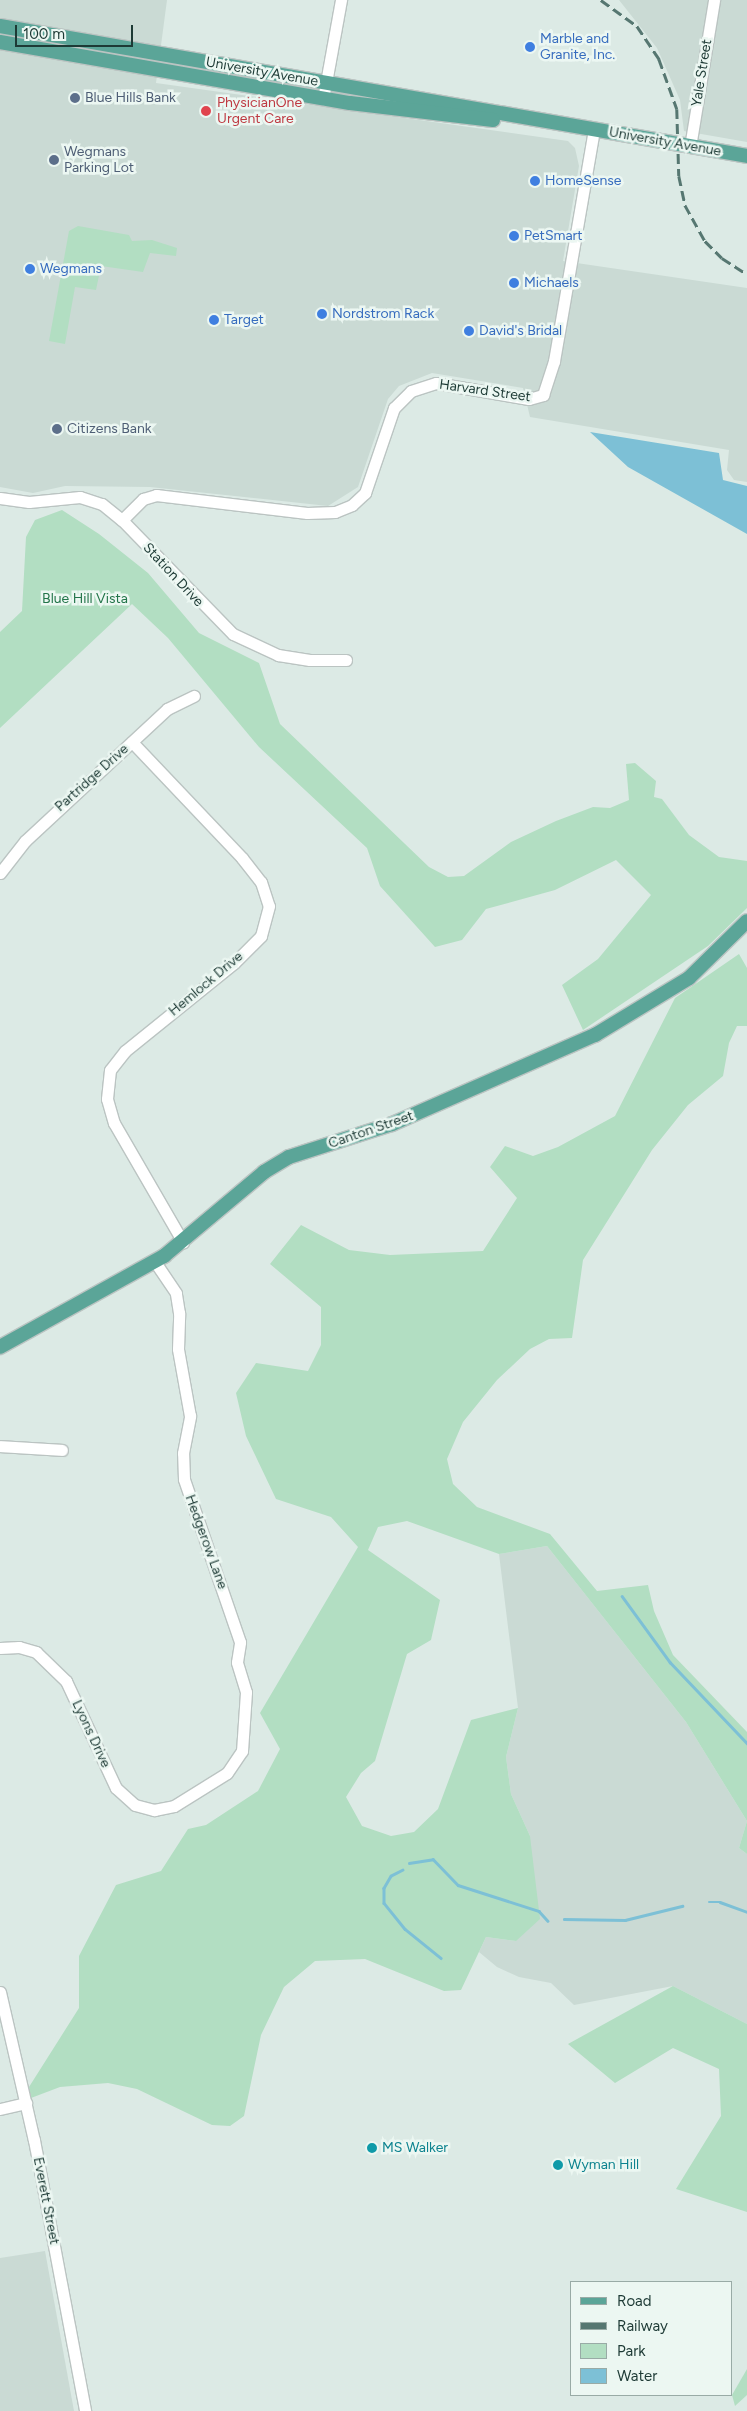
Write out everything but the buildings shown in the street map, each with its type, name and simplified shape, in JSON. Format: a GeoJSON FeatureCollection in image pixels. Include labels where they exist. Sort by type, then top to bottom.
{"type":"FeatureCollection","features":[{"type":"Feature","properties":{"kind":"main road","name":"University Avenue"},"geometry":{"type":"LineString","coordinates":[[0,26],[524,120],[747,156]]}},
{"type":"Feature","properties":{"kind":"main road","name":"University Avenue"},"geometry":{"type":"LineString","coordinates":[[0,42],[323,99],[463,117],[524,120]]}},
{"type":"Feature","properties":{"kind":"main road","name":"Canton Street"},"geometry":{"type":"LineString","coordinates":[[0,1347],[155,1262],[183,1242],[264,1172],[289,1156],[392,1124],[596,1035],[688,978],[747,921]]}},
{"type":"Feature","properties":{"kind":"street"},"geometry":{"type":"LineString","coordinates":[[323,99],[341,0]]}},
{"type":"Feature","properties":{"kind":"street","name":"Yale Street"},"geometry":{"type":"LineString","coordinates":[[690,147],[714,0]]}},
{"type":"Feature","properties":{"kind":"street","name":"Harvard Street"},"geometry":{"type":"LineString","coordinates":[[122,520],[143,500],[156,495],[307,513],[335,512],[352,504],[365,493],[394,408],[411,391],[436,383],[528,399],[541,397],[550,383],[594,130]]}},
{"type":"Feature","properties":{"kind":"street","name":"Station Drive"},"geometry":{"type":"LineString","coordinates":[[0,498],[29,502],[80,497],[102,504],[122,520],[232,634],[278,655],[346,660]]}},
{"type":"Feature","properties":{"kind":"street","name":"Partridge Drive"},"geometry":{"type":"LineString","coordinates":[[0,873],[25,841],[167,708],[194,696]]}},
{"type":"Feature","properties":{"kind":"street","name":"Hemlock Drive"},"geometry":{"type":"LineString","coordinates":[[132,742],[242,858],[261,882],[269,906],[261,936],[234,963],[125,1051],[110,1070],[107,1099],[114,1122],[183,1242]]}},
{"type":"Feature","properties":{"kind":"street","name":"Hedgerow Lane"},"geometry":{"type":"LineString","coordinates":[[155,1262],[176,1293],[179,1313],[178,1349],[190,1416],[183,1454],[184,1479],[231,1608],[240,1642],[237,1662],[246,1692],[242,1751],[227,1773],[185,1800]]}},
{"type":"Feature","properties":{"kind":"street"},"geometry":{"type":"LineString","coordinates":[[0,1446],[62,1450]]}},
{"type":"Feature","properties":{"kind":"street","name":"Lyons Drive"},"geometry":{"type":"LineString","coordinates":[[0,1648],[19,1647],[36,1652],[66,1681],[114,1782],[130,1802],[147,1809],[160,1810],[185,1800]]}},
{"type":"Feature","properties":{"kind":"street","name":"Everett Street"},"geometry":{"type":"LineString","coordinates":[[0,1992],[26,2103],[85,2411]]}},
{"type":"Feature","properties":{"kind":"street"},"geometry":{"type":"LineString","coordinates":[[0,2109],[26,2103]]}},
{"type":"Feature","properties":{"kind":"shaded area"},"geometry":{"type":"Polygon","coordinates":[[[0,0],[167,0],[156,83],[568,141],[575,148],[579,166],[563,261],[747,288],[747,482],[734,480],[727,470],[729,450],[530,417],[523,388],[432,373],[399,386],[388,399],[358,487],[328,506],[150,487],[65,486],[33,493],[0,487],[0,0]]]}},
{"type":"Feature","properties":{"kind":"shaded area"},"geometry":{"type":"Polygon","coordinates":[[[619,0],[747,0],[747,142],[684,131],[680,100],[657,48],[619,0]]]}},
{"type":"Feature","properties":{"kind":"shaded area"},"geometry":{"type":"Polygon","coordinates":[[[547,1546],[686,1722],[747,1821],[739,1848],[747,1854],[747,2024],[673,1986],[574,2005],[551,1983],[519,1977],[497,1967],[479,1952],[486,1937],[516,1941],[530,1836],[511,1794],[506,1757],[518,1708],[499,1554],[547,1546]]]}},
{"type":"Feature","properties":{"kind":"shaded area"},"geometry":{"type":"Polygon","coordinates":[[[45,2251],[74,2411],[0,2411],[0,2258],[45,2251]]]}},
{"type":"Feature","properties":{"kind":"green space"},"geometry":{"type":"Polygon","coordinates":[[[78,226],[129,235],[132,241],[152,240],[177,248],[176,256],[150,253],[143,272],[101,266],[96,290],[75,287],[65,344],[49,341],[69,231],[78,226]]]}},
{"type":"Feature","properties":{"kind":"green space","name":"Blue Hill Vista"},"geometry":{"type":"Polygon","coordinates":[[[62,510],[99,534],[148,573],[199,633],[259,663],[280,724],[429,867],[448,877],[464,876],[511,842],[556,821],[593,807],[610,808],[629,800],[626,764],[635,763],[656,781],[654,797],[662,799],[689,835],[719,857],[747,861],[747,908],[708,946],[583,1030],[562,985],[598,959],[651,895],[616,860],[555,890],[486,909],[462,940],[435,947],[380,886],[367,848],[259,747],[168,638],[132,604],[0,728],[0,632],[22,611],[26,537],[35,520],[62,510]]]}},
{"type":"Feature","properties":{"kind":"green space"},"geometry":{"type":"Polygon","coordinates":[[[739,954],[747,968],[747,1026],[737,1026],[729,1043],[723,1076],[688,1105],[652,1150],[583,1260],[572,1338],[549,1339],[530,1349],[497,1380],[463,1422],[447,1459],[453,1484],[477,1507],[550,1534],[597,1591],[648,1585],[654,1611],[673,1655],[747,1732],[747,1821],[686,1722],[547,1546],[499,1554],[407,1521],[378,1527],[368,1550],[440,1600],[431,1640],[407,1654],[375,1761],[361,1773],[346,1797],[362,1826],[391,1836],[414,1832],[438,1809],[471,1720],[518,1708],[506,1757],[511,1794],[530,1836],[540,1919],[516,1941],[486,1937],[461,1990],[444,1991],[365,1959],[315,1961],[284,1987],[261,2035],[244,2116],[230,2126],[212,2125],[137,2089],[108,2083],[60,2087],[31,2098],[29,2087],[79,2008],[79,1956],[116,1885],[161,1871],[188,1829],[206,1825],[258,1791],[280,1749],[260,1713],[358,1547],[331,1517],[276,1499],[246,1436],[236,1393],[256,1363],[308,1371],[321,1345],[321,1307],[270,1264],[301,1225],[349,1250],[390,1255],[483,1251],[517,1198],[490,1167],[505,1146],[533,1156],[558,1147],[615,1116],[675,998],[739,954]]]}},
{"type":"Feature","properties":{"kind":"green space"},"geometry":{"type":"Polygon","coordinates":[[[747,1821],[747,1854],[739,1848],[747,1821]]]}},
{"type":"Feature","properties":{"kind":"green space"},"geometry":{"type":"Polygon","coordinates":[[[673,1986],[747,2024],[747,2212],[676,2189],[721,2116],[719,2069],[673,2048],[615,2083],[568,2044],[673,1986]]]}},
{"type":"Feature","properties":{"kind":"green space"},"geometry":{"type":"Polygon","coordinates":[[[747,2369],[747,2395],[735,2406],[732,2395],[747,2369]]]}},
{"type":"Feature","properties":{"kind":"water"},"geometry":{"type":"Polygon","coordinates":[[[590,432],[719,453],[723,480],[747,486],[747,534],[628,467],[590,432]]]}},
{"type":"Feature","properties":{"kind":"waterway"},"geometry":{"type":"LineString","coordinates":[[622,1596],[670,1662],[747,1743]]}},
{"type":"Feature","properties":{"kind":"waterway"},"geometry":{"type":"LineString","coordinates":[[409,1863],[433,1859],[458,1885],[539,1911],[548,1921]]}},
{"type":"Feature","properties":{"kind":"waterway"},"geometry":{"type":"LineString","coordinates":[[403,1870],[391,1876],[384,1888],[384,1903],[405,1929],[441,1958]]}},
{"type":"Feature","properties":{"kind":"waterway"},"geometry":{"type":"LineString","coordinates":[[709,1902],[720,1902],[747,1912]]}},
{"type":"Feature","properties":{"kind":"waterway"},"geometry":{"type":"LineString","coordinates":[[564,1919],[625,1920],[682,1906]]}},
{"type":"Feature","properties":{"kind":"railway"},"geometry":{"type":"LineString","coordinates":[[601,0],[637,26],[659,59],[677,109],[679,176],[685,205],[705,241],[722,258],[747,274]]}},
{"type":"Feature","properties":{"kind":"place","name":"Marble and Granite, Inc."},"geometry":{"type":"Point","coordinates":[530,47]}},
{"type":"Feature","properties":{"kind":"place","name":"Blue Hills Bank"},"geometry":{"type":"Point","coordinates":[75,98]}},
{"type":"Feature","properties":{"kind":"place","name":"PhysicianOne Urgent Care"},"geometry":{"type":"Point","coordinates":[206,111]}},
{"type":"Feature","properties":{"kind":"place","name":"Wegmans Parking Lot"},"geometry":{"type":"Point","coordinates":[54,160]}},
{"type":"Feature","properties":{"kind":"place","name":"HomeSense"},"geometry":{"type":"Point","coordinates":[535,181]}},
{"type":"Feature","properties":{"kind":"place","name":"PetSmart"},"geometry":{"type":"Point","coordinates":[514,236]}},
{"type":"Feature","properties":{"kind":"place","name":"Wegmans"},"geometry":{"type":"Point","coordinates":[30,269]}},
{"type":"Feature","properties":{"kind":"place","name":"Michaels"},"geometry":{"type":"Point","coordinates":[514,283]}},
{"type":"Feature","properties":{"kind":"place","name":"Nordstrom Rack"},"geometry":{"type":"Point","coordinates":[322,314]}},
{"type":"Feature","properties":{"kind":"place","name":"Target"},"geometry":{"type":"Point","coordinates":[214,320]}},
{"type":"Feature","properties":{"kind":"place","name":"David's Bridal"},"geometry":{"type":"Point","coordinates":[469,331]}},
{"type":"Feature","properties":{"kind":"place","name":"Citizens Bank"},"geometry":{"type":"Point","coordinates":[57,429]}},
{"type":"Feature","properties":{"kind":"place","name":"MS Walker"},"geometry":{"type":"Point","coordinates":[372,2148]}},
{"type":"Feature","properties":{"kind":"place","name":"Wyman Hill"},"geometry":{"type":"Point","coordinates":[558,2165]}}]}
